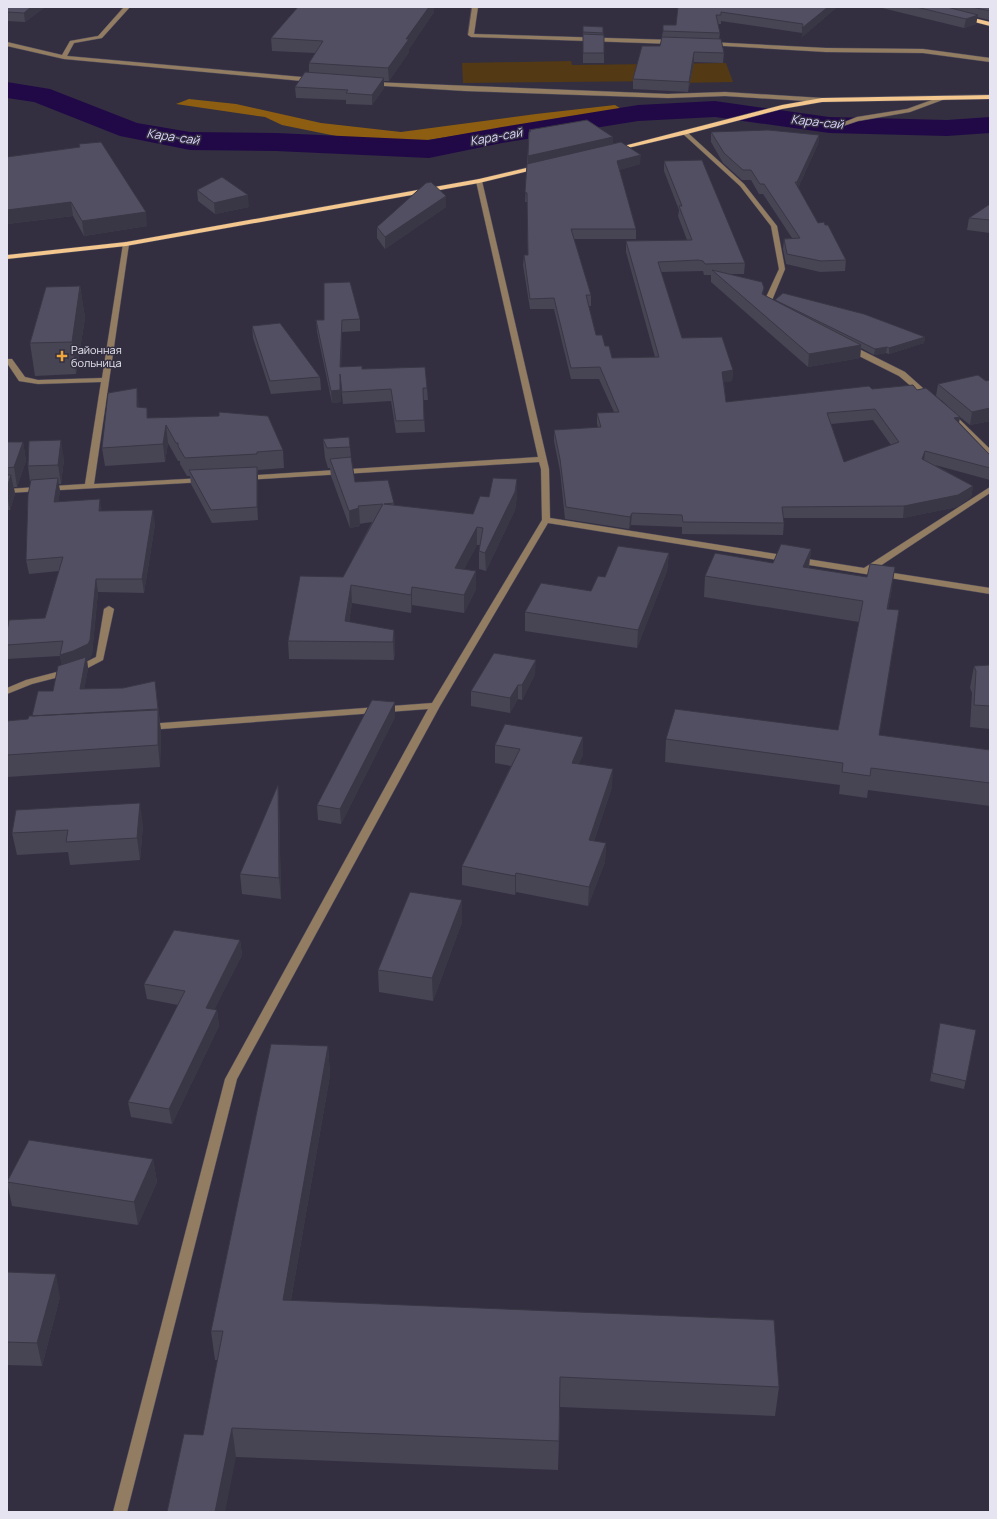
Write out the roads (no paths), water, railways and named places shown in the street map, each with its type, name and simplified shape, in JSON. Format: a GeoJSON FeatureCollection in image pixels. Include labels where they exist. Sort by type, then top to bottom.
{"type":"FeatureCollection","features":[{"type":"Feature","properties":{"kind":"main road"},"geometry":{"type":"LineString","coordinates":[[960,16],[990,24]]}},
{"type":"Feature","properties":{"kind":"main road"},"geometry":{"type":"LineString","coordinates":[[609,151],[705,128],[782,107],[822,100],[990,97]]}},
{"type":"Feature","properties":{"kind":"main road"},"geometry":{"type":"LineString","coordinates":[[7,257],[126,244],[478,181],[547,165]]}},
{"type":"Feature","properties":{"kind":"street"},"geometry":{"type":"LineString","coordinates":[[64,57],[72,42],[100,37],[127,7]]}},
{"type":"Feature","properties":{"kind":"street"},"geometry":{"type":"LineString","coordinates":[[475,7],[472,35],[681,42]]}},
{"type":"Feature","properties":{"kind":"street"},"geometry":{"type":"LineString","coordinates":[[7,44],[64,57],[322,81]]}},
{"type":"Feature","properties":{"kind":"street"},"geometry":{"type":"LineString","coordinates":[[704,44],[826,50],[923,51],[990,60]]}},
{"type":"Feature","properties":{"kind":"street"},"geometry":{"type":"LineString","coordinates":[[361,83],[465,89],[660,95],[726,94],[822,100]]}},
{"type":"Feature","properties":{"kind":"street"},"geometry":{"type":"LineString","coordinates":[[840,125],[857,119],[908,111],[943,98]]}},
{"type":"Feature","properties":{"kind":"street"},"geometry":{"type":"LineString","coordinates":[[685,133],[742,185],[774,226],[782,269],[766,306],[780,313]]}},
{"type":"Feature","properties":{"kind":"street"},"geometry":{"type":"LineString","coordinates":[[120,1512],[231,1080],[435,706],[546,520],[545,469],[478,181]]}},
{"type":"Feature","properties":{"kind":"street"},"geometry":{"type":"LineString","coordinates":[[89,487],[126,244]]}},
{"type":"Feature","properties":{"kind":"street"},"geometry":{"type":"LineString","coordinates":[[840,344],[902,374],[939,405],[990,452]]}},
{"type":"Feature","properties":{"kind":"street"},"geometry":{"type":"LineString","coordinates":[[7,360],[22,380],[38,382],[105,380]]}},
{"type":"Feature","properties":{"kind":"street"},"geometry":{"type":"LineString","coordinates":[[232,478],[542,459]]}},
{"type":"Feature","properties":{"kind":"street"},"geometry":{"type":"LineString","coordinates":[[7,491],[216,479]]}},
{"type":"Feature","properties":{"kind":"street"},"geometry":{"type":"LineString","coordinates":[[866,571],[990,489]]}},
{"type":"Feature","properties":{"kind":"street"},"geometry":{"type":"LineString","coordinates":[[546,520],[990,591]]}},
{"type":"Feature","properties":{"kind":"street"},"geometry":{"type":"LineString","coordinates":[[7,691],[29,682],[79,669],[100,658],[109,609]]}},
{"type":"Feature","properties":{"kind":"street"},"geometry":{"type":"LineString","coordinates":[[138,728],[435,706]]}},
{"type":"Feature","properties":{"kind":"waterway","name":"Кара-сай"},"geometry":{"type":"LineString","coordinates":[[7,90],[40,95],[130,130],[190,141],[276,142],[429,149],[502,135],[638,113],[715,109],[829,125],[947,128],[990,125]]}},
{"type":"Feature","properties":{"kind":"place","name":"Районная больница"},"geometry":{"type":"Point","coordinates":[62,356]}}]}
